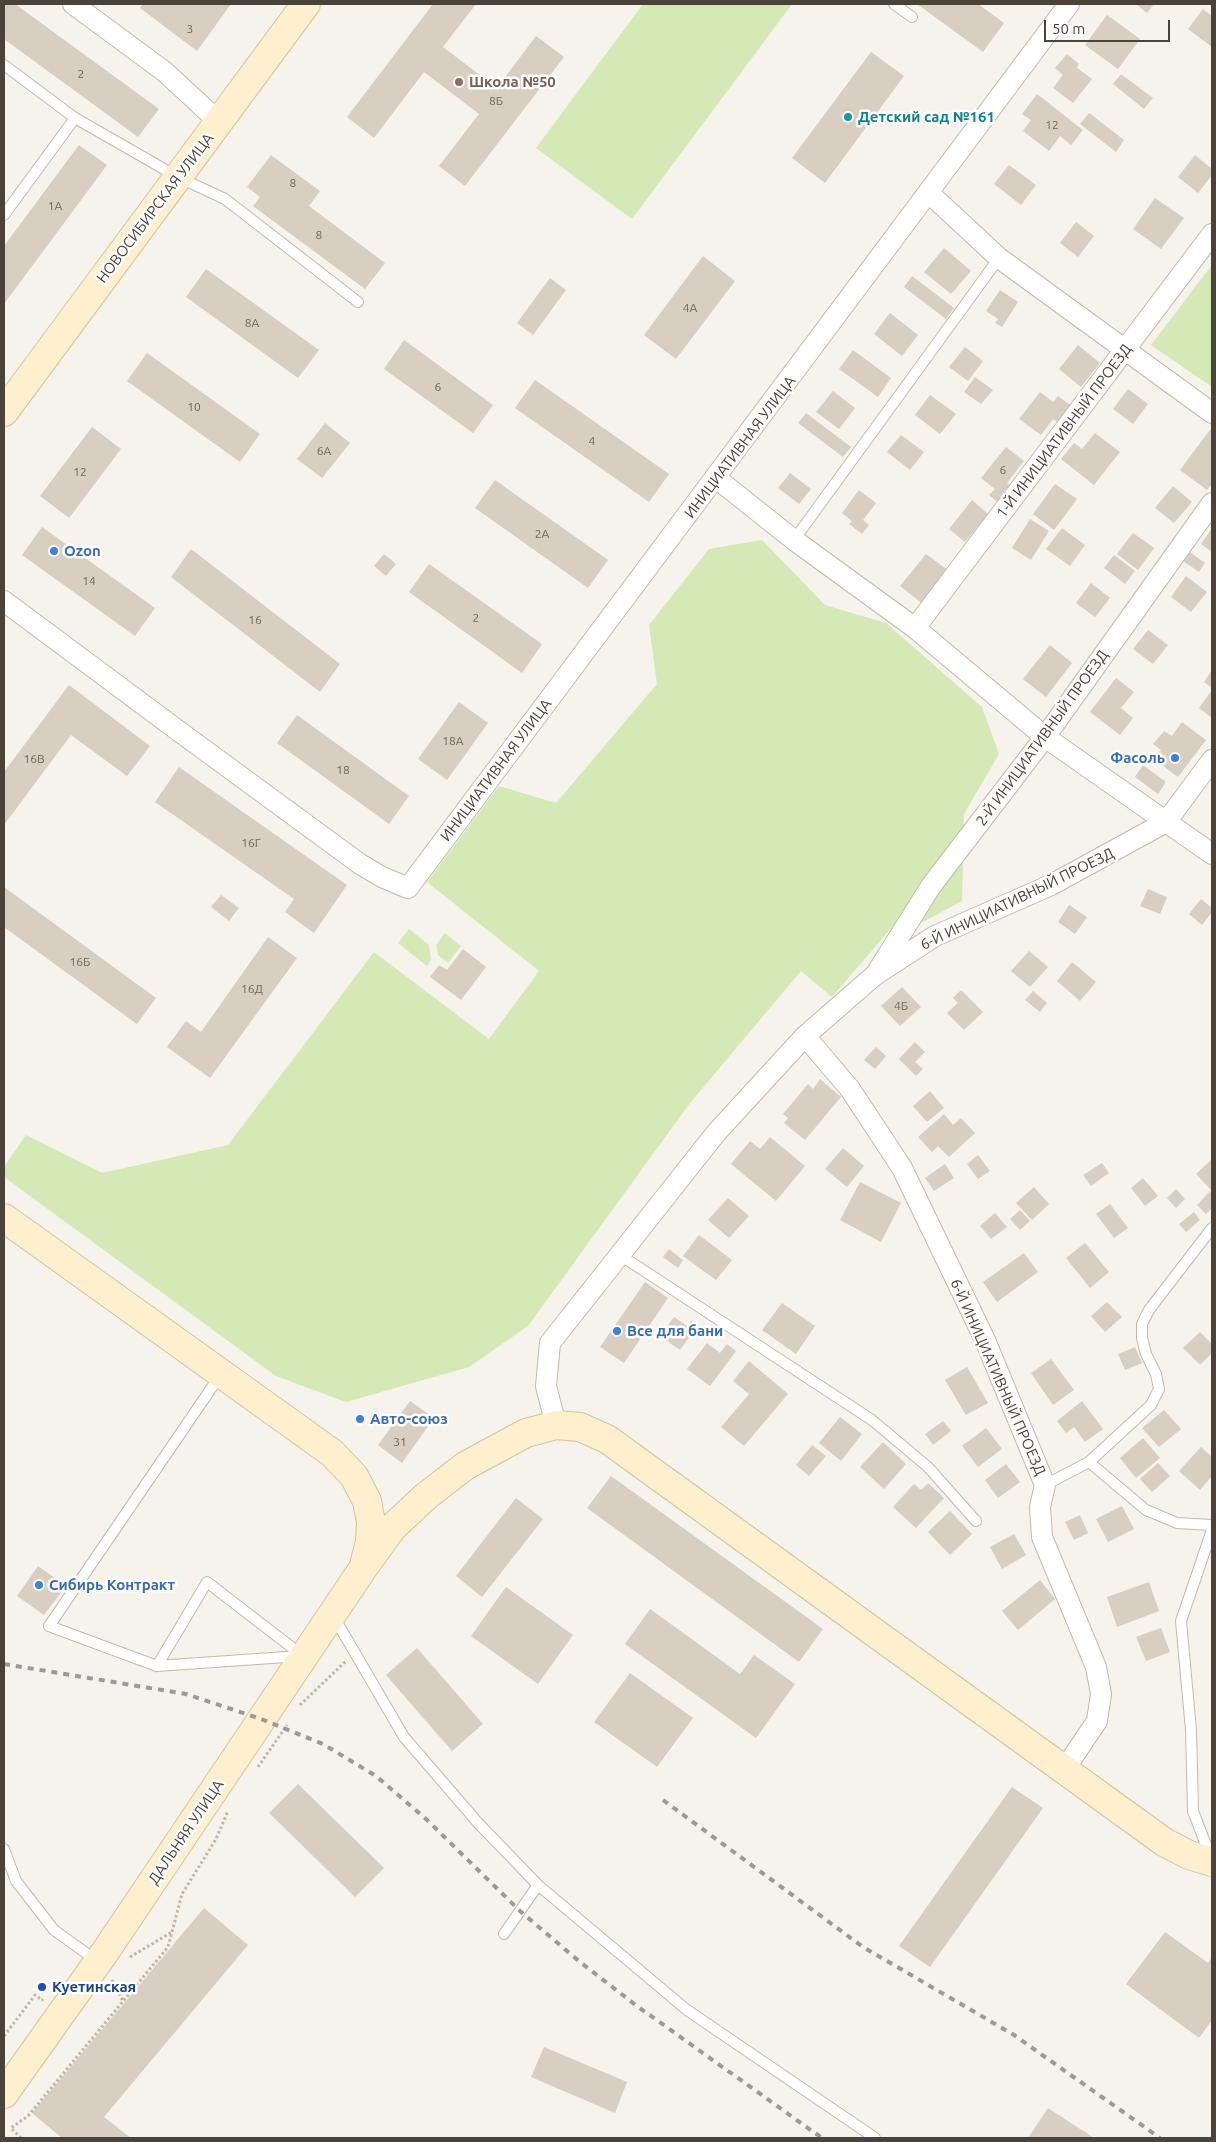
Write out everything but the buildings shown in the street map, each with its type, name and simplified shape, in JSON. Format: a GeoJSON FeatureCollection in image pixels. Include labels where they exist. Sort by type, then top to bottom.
{"type":"FeatureCollection","features":[{"type":"Feature","properties":{"kind":"street"},"geometry":{"type":"LineString","coordinates":[[73,4],[165,72],[219,122]]}},
{"type":"Feature","properties":{"kind":"street","name":"НОВОСИБИРСКАЯ УЛИЦА"},"geometry":{"type":"LineString","coordinates":[[4,412],[306,4]]}},
{"type":"Feature","properties":{"kind":"street","name":"ИНИЦИАТИВНАЯ УЛИЦА"},"geometry":{"type":"LineString","coordinates":[[4,601],[360,864],[382,878],[408,888],[1069,4]]}},
{"type":"Feature","properties":{"kind":"street"},"geometry":{"type":"LineString","coordinates":[[929,193],[1000,258],[1212,413]]}},
{"type":"Feature","properties":{"kind":"street","name":"1-Й ИНИЦИАТИВНЫЙ ПРОЕЗД"},"geometry":{"type":"LineString","coordinates":[[915,628],[1212,234]]}},
{"type":"Feature","properties":{"kind":"street"},"geometry":{"type":"LineString","coordinates":[[716,478],[794,540],[915,628],[1045,737],[1212,854]]}},
{"type":"Feature","properties":{"kind":"street","name":"2-Й ИНИЦИАТИВНЫЙ ПРОЕЗД"},"geometry":{"type":"LineString","coordinates":[[875,975],[931,886],[1045,737],[1212,503]]}},
{"type":"Feature","properties":{"kind":"street"},"geometry":{"type":"LineString","coordinates":[[1166,822],[1212,760]]}},
{"type":"Feature","properties":{"kind":"street","name":"6-Й ИНИЦИАТИВНЫЙ ПРОЕЗД"},"geometry":{"type":"LineString","coordinates":[[556,1426],[546,1386],[550,1343],[716,1133],[805,1036],[875,975],[936,936],[1050,885],[1166,822]]}},
{"type":"Feature","properties":{"kind":"street","name":"6-Й ИНИЦИАТИВНЫЙ ПРОЕЗД"},"geometry":{"type":"LineString","coordinates":[[805,1036],[850,1089],[902,1168],[985,1340],[1045,1485],[1040,1507],[1042,1537],[1096,1667],[1101,1694],[1096,1721],[1064,1770]]}},
{"type":"Feature","properties":{"kind":"street"},"geometry":{"type":"LineString","coordinates":[[4,1218],[332,1453],[354,1476],[367,1501],[371,1522],[370,1542],[364,1567]]}},
{"type":"Feature","properties":{"kind":"street","name":"ДАЛЬНЯЯ УЛИЦА"},"geometry":{"type":"LineString","coordinates":[[4,2094],[107,1968],[304,1656],[392,1528],[425,1497],[465,1466],[526,1433],[556,1426],[580,1428],[607,1439],[1164,1842],[1189,1855],[1212,1862]]}},
{"type":"Feature","properties":{"kind":"lane"},"geometry":{"type":"LineString","coordinates":[[894,4],[912,17]]}},
{"type":"Feature","properties":{"kind":"lane"},"geometry":{"type":"LineString","coordinates":[[4,65],[75,118],[178,177],[225,199],[358,302]]}},
{"type":"Feature","properties":{"kind":"lane"},"geometry":{"type":"LineString","coordinates":[[4,214],[75,118]]}},
{"type":"Feature","properties":{"kind":"lane"},"geometry":{"type":"LineString","coordinates":[[794,540],[1000,258]]}},
{"type":"Feature","properties":{"kind":"lane"},"geometry":{"type":"LineString","coordinates":[[1045,1485],[1090,1462],[1151,1405],[1159,1389],[1156,1374],[1146,1354],[1142,1338],[1142,1324],[1149,1310],[1212,1228]]}},
{"type":"Feature","properties":{"kind":"lane"},"geometry":{"type":"LineString","coordinates":[[620,1255],[872,1420],[928,1467],[976,1521]]}},
{"type":"Feature","properties":{"kind":"lane"},"geometry":{"type":"LineString","coordinates":[[221,1374],[49,1626],[157,1666],[304,1656]]}},
{"type":"Feature","properties":{"kind":"lane"},"geometry":{"type":"LineString","coordinates":[[1090,1462],[1146,1510],[1177,1523],[1212,1526]]}},
{"type":"Feature","properties":{"kind":"lane"},"geometry":{"type":"LineString","coordinates":[[1212,1530],[1181,1621],[1191,1730],[1193,1811],[1212,1862]]}},
{"type":"Feature","properties":{"kind":"lane"},"geometry":{"type":"LineString","coordinates":[[157,1666],[207,1582],[304,1656]]}},
{"type":"Feature","properties":{"kind":"lane"},"geometry":{"type":"LineString","coordinates":[[332,1614],[404,1737],[479,1824],[538,1885],[687,2010],[875,2138]]}},
{"type":"Feature","properties":{"kind":"lane"},"geometry":{"type":"LineString","coordinates":[[4,1848],[16,1880],[54,1930],[107,1968]]}},
{"type":"Feature","properties":{"kind":"lane"},"geometry":{"type":"LineString","coordinates":[[504,1934],[538,1885]]}},
{"type":"Feature","properties":{"kind":"path"},"geometry":{"type":"LineString","coordinates":[[295,1712],[300,1704],[354,1652]]}},
{"type":"Feature","properties":{"kind":"path"},"geometry":{"type":"LineString","coordinates":[[254,1773],[290,1720]]}},
{"type":"Feature","properties":{"kind":"path"},"geometry":{"type":"LineString","coordinates":[[21,2138],[11,2128],[28,2116],[168,1947],[182,1894],[216,1839],[232,1803]]}},
{"type":"Feature","properties":{"kind":"path"},"geometry":{"type":"LineString","coordinates":[[126,1961],[132,1955],[172,1932]]}},
{"type":"Feature","properties":{"kind":"path"},"geometry":{"type":"LineString","coordinates":[[107,1968],[123,2001]]}},
{"type":"Feature","properties":{"kind":"path"},"geometry":{"type":"LineString","coordinates":[[4,2036],[35,1995],[42,2000],[48,1992]]}},
{"type":"Feature","properties":{"kind":"green space"},"geometry":{"type":"Polygon","coordinates":[[[643,4],[792,4],[632,219],[536,148],[643,4]]]}},
{"type":"Feature","properties":{"kind":"green space"},"geometry":{"type":"Polygon","coordinates":[[[1212,265],[1212,387],[1151,345],[1212,265]]]}},
{"type":"Feature","properties":{"kind":"green space"},"geometry":{"type":"Polygon","coordinates":[[[762,540],[825,605],[886,623],[982,707],[999,754],[964,814],[962,901],[923,922],[906,911],[832,997],[801,971],[690,1103],[528,1326],[469,1367],[346,1402],[276,1376],[4,1177],[4,1167],[26,1135],[102,1173],[228,1145],[374,952],[489,1039],[539,971],[427,882],[499,786],[556,803],[657,684],[649,625],[709,549],[762,540]]]}},
{"type":"Feature","properties":{"kind":"green space"},"geometry":{"type":"Polygon","coordinates":[[[409,929],[429,945],[431,960],[427,966],[398,943],[409,929]]]}},
{"type":"Feature","properties":{"kind":"green space"},"geometry":{"type":"Polygon","coordinates":[[[445,933],[461,946],[448,963],[438,955],[436,945],[445,933]]]}},
{"type":"Feature","properties":{"kind":"railway"},"geometry":{"type":"LineString","coordinates":[[4,1664],[186,1694],[261,1719],[323,1744],[376,1776],[426,1819],[520,1911],[580,1962],[637,2006],[822,2138]]}},
{"type":"Feature","properties":{"kind":"railway"},"geometry":{"type":"LineString","coordinates":[[663,1800],[863,1947],[1014,2035],[1160,2138]]}},
{"type":"Feature","properties":{"kind":"place","name":"Школа №50"},"geometry":{"type":"Point","coordinates":[459,82]}},
{"type":"Feature","properties":{"kind":"place","name":"Детский сад №161"},"geometry":{"type":"Point","coordinates":[848,117]}},
{"type":"Feature","properties":{"kind":"place","name":"Ozon"},"geometry":{"type":"Point","coordinates":[54,551]}},
{"type":"Feature","properties":{"kind":"place","name":"Фасоль"},"geometry":{"type":"Point","coordinates":[1175,758]}},
{"type":"Feature","properties":{"kind":"place","name":"Все для бани"},"geometry":{"type":"Point","coordinates":[617,1331]}},
{"type":"Feature","properties":{"kind":"place","name":"Авто-союз"},"geometry":{"type":"Point","coordinates":[360,1419]}},
{"type":"Feature","properties":{"kind":"place","name":"Сибирь Контракт"},"geometry":{"type":"Point","coordinates":[39,1585]}},
{"type":"Feature","properties":{"kind":"place","name":"Куетинская"},"geometry":{"type":"Point","coordinates":[42,1987]}}]}
